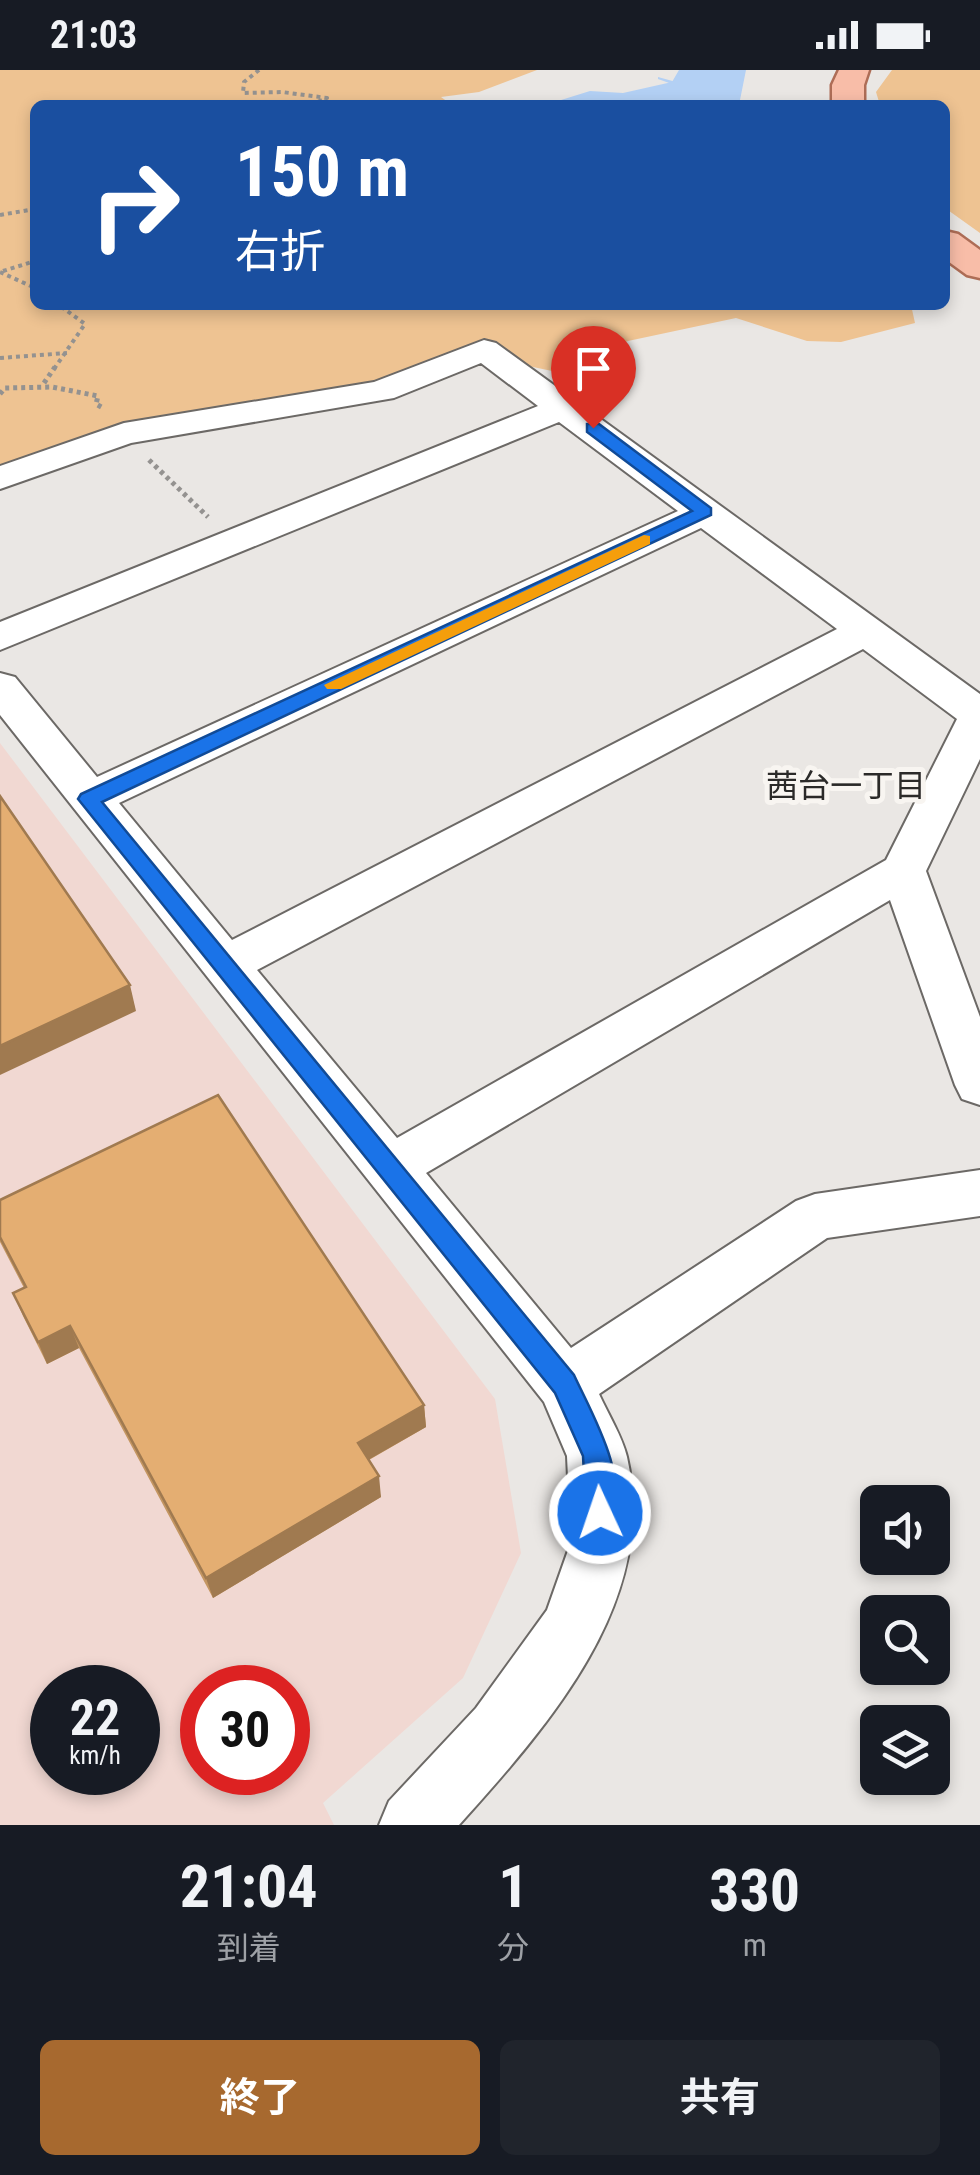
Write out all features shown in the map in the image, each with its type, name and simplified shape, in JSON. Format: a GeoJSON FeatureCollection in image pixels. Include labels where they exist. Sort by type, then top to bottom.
{"type":"FeatureCollection","features":[{"type":"Feature","properties":{"kind":"main road"},"geometry":{"type":"LineString","coordinates":[[849,100],[854,70]]}},
{"type":"Feature","properties":{"kind":"main road"},"geometry":{"type":"LineString","coordinates":[[950,246],[980,267]]}},
{"type":"Feature","properties":{"kind":"street"},"geometry":{"type":"LineString","coordinates":[[0,478],[124,434],[382,391],[484,350],[980,716],[903,871],[388,1169]]}},
{"type":"Feature","properties":{"kind":"street"},"geometry":{"type":"LineString","coordinates":[[0,637],[565,407]]}},
{"type":"Feature","properties":{"kind":"street"},"geometry":{"type":"LineString","coordinates":[[89,799],[705,512]]}},
{"type":"Feature","properties":{"kind":"street"},"geometry":{"type":"LineString","coordinates":[[223,966],[866,631]]}},
{"type":"Feature","properties":{"kind":"street"},"geometry":{"type":"LineString","coordinates":[[0,686],[564,1384],[597,1456],[602,1542],[572,1629],[499,1732],[413,1825]]}},
{"type":"Feature","properties":{"kind":"street"},"geometry":{"type":"LineString","coordinates":[[903,871],[980,1085]]}},
{"type":"Feature","properties":{"kind":"street"},"geometry":{"type":"LineString","coordinates":[[564,1384],[815,1217],[980,1193]]}},
{"type":"Feature","properties":{"kind":"path"},"geometry":{"type":"LineString","coordinates":[[259,70],[244,82],[243,93],[282,92],[327,98],[322,100]]}},
{"type":"Feature","properties":{"kind":"path"},"geometry":{"type":"LineString","coordinates":[[0,215],[30,211]]}},
{"type":"Feature","properties":{"kind":"path"},"geometry":{"type":"LineString","coordinates":[[1,272],[30,263]]}},
{"type":"Feature","properties":{"kind":"path"},"geometry":{"type":"LineString","coordinates":[[1,272],[30,286]]}},
{"type":"Feature","properties":{"kind":"path"},"geometry":{"type":"LineString","coordinates":[[44,384],[84,324],[66,310]]}},
{"type":"Feature","properties":{"kind":"path"},"geometry":{"type":"LineString","coordinates":[[0,358],[68,353]]}},
{"type":"Feature","properties":{"kind":"path"},"geometry":{"type":"LineString","coordinates":[[0,394],[5,388],[44,384],[98,396],[96,404]]}},
{"type":"Feature","properties":{"kind":"path"},"geometry":{"type":"LineString","coordinates":[[124,434],[233,542]]}},
{"type":"Feature","properties":{"kind":"shaded area"},"geometry":{"type":"Polygon","coordinates":[[[0,70],[537,70],[479,92],[441,97],[445,100],[30,100],[30,310],[912,310],[915,323],[841,342],[807,341],[736,318],[628,341],[552,371],[519,364],[487,342],[367,386],[0,470],[0,70]]]}},
{"type":"Feature","properties":{"kind":"shaded area"},"geometry":{"type":"Polygon","coordinates":[[[892,70],[980,70],[980,233],[950,212],[950,100],[878,100],[876,92],[892,70]]]}},
{"type":"Feature","properties":{"kind":"shaded area"},"geometry":{"type":"Polygon","coordinates":[[[0,743],[495,1399],[521,1553],[463,1678],[323,1803],[334,1825],[0,1825],[0,743]]]}},
{"type":"Feature","properties":{"kind":"water"},"geometry":{"type":"Polygon","coordinates":[[[679,70],[746,70],[740,100],[561,100],[590,91],[623,93],[672,82],[679,70]]]}},
{"type":"Feature","properties":{"kind":"building"},"geometry":{"type":"Polygon","coordinates":[[[0,796],[130,985],[0,1046],[0,796]]]}},
{"type":"Feature","properties":{"kind":"building"},"geometry":{"type":"Polygon","coordinates":[[[218,1095],[424,1405],[358,1443],[379,1476],[206,1578],[70,1326],[38,1342],[13,1293],[26,1287],[0,1237],[0,1200],[218,1095]]]}},
{"type":"Feature","properties":{"kind":"waterway"},"geometry":{"type":"LineString","coordinates":[[660,78],[672,82]]}},
{"type":"Feature","properties":{"kind":"slow traffic"},"geometry":{"type":"LineString","coordinates":[[334,685],[644,540]]}},
{"type":"Feature","properties":{"kind":"district","name":"茜台一丁目"},"geometry":{"type":"Point","coordinates":[846,786]}},
{"type":"Feature","properties":{"kind":"route"},"geometry":{"type":"LineString","coordinates":[[593,428],[705,512],[89,799],[564,1384],[597,1456],[600,1513]]}}]}
